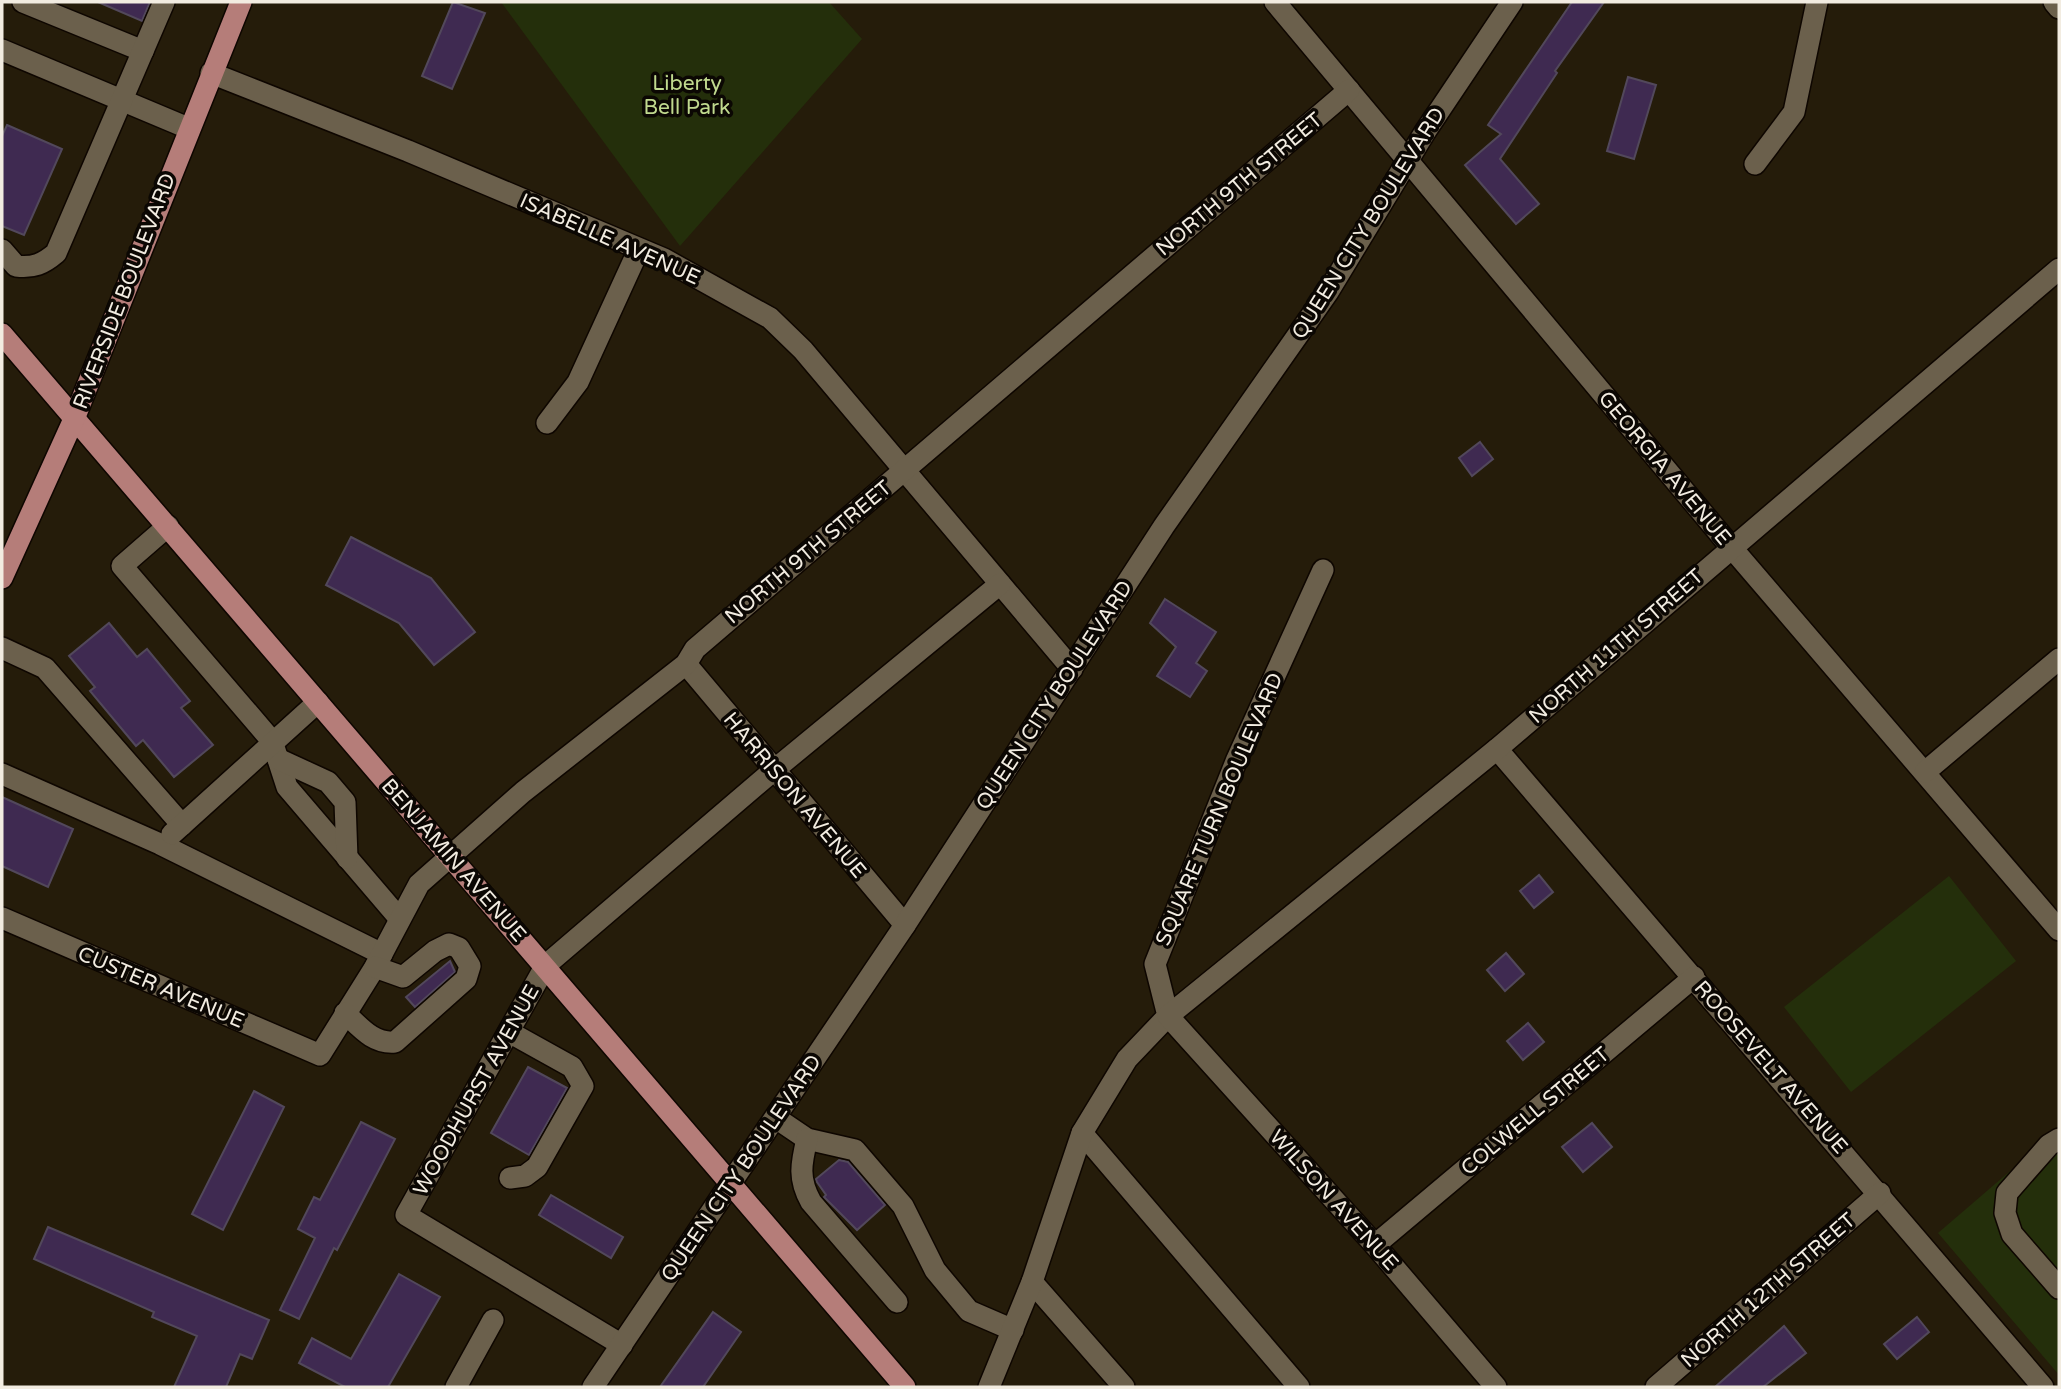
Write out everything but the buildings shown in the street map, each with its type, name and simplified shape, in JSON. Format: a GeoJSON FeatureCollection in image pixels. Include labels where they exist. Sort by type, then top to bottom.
{"type":"FeatureCollection","features":[{"type":"Feature","properties":{"kind":"main road","name":"RIVERSIDE BOULEVARD"},"geometry":{"type":"LineString","coordinates":[[2,578],[74,419],[188,128],[241,2]]}},
{"type":"Feature","properties":{"kind":"main road","name":"BENJAMIN AVENUE"},"geometry":{"type":"LineString","coordinates":[[2,334],[449,857],[546,965],[905,1387]]}},
{"type":"Feature","properties":{"kind":"street"},"geometry":{"type":"LineString","coordinates":[[23,2],[143,51]]}},
{"type":"Feature","properties":{"kind":"street"},"geometry":{"type":"LineString","coordinates":[[2,250],[16,266],[30,267],[45,263],[56,253],[164,2]]}},
{"type":"Feature","properties":{"kind":"street","name":"GEORGIA AVENUE"},"geometry":{"type":"LineString","coordinates":[[1275,2],[1731,547],[2059,930]]}},
{"type":"Feature","properties":{"kind":"street","name":"QUEEN CITY BOULEVARD"},"geometry":{"type":"LineString","coordinates":[[593,1387],[905,925],[1164,526],[1328,292],[1408,160],[1512,2]]}},
{"type":"Feature","properties":{"kind":"street"},"geometry":{"type":"LineString","coordinates":[[1755,164],[1794,112],[1817,2]]}},
{"type":"Feature","properties":{"kind":"street"},"geometry":{"type":"LineString","coordinates":[[2054,2],[2059,8]]}},
{"type":"Feature","properties":{"kind":"street"},"geometry":{"type":"LineString","coordinates":[[2,50],[188,128]]}},
{"type":"Feature","properties":{"kind":"street","name":"ISABELLE AVENUE"},"geometry":{"type":"LineString","coordinates":[[211,73],[408,151],[664,259],[770,318],[803,350],[1072,669]]}},
{"type":"Feature","properties":{"kind":"street","name":"NORTH 9TH STREET"},"geometry":{"type":"LineString","coordinates":[[320,1055],[378,961],[419,884],[523,792],[686,664],[695,649],[1349,90]]}},
{"type":"Feature","properties":{"kind":"street"},"geometry":{"type":"LineString","coordinates":[[547,423],[578,382],[639,249]]}},
{"type":"Feature","properties":{"kind":"street","name":"NORTH 11TH STREET"},"geometry":{"type":"LineString","coordinates":[[1168,1016],[1497,749],[2059,269]]}},
{"type":"Feature","properties":{"kind":"street"},"geometry":{"type":"LineString","coordinates":[[168,526],[121,566],[275,750],[328,782],[345,802],[347,858]]}},
{"type":"Feature","properties":{"kind":"street","name":"SQUARE TURN BOULEVARD"},"geometry":{"type":"LineString","coordinates":[[1168,1016],[1154,964],[1237,759],[1323,570]]}},
{"type":"Feature","properties":{"kind":"street"},"geometry":{"type":"LineString","coordinates":[[546,965],[775,770],[1000,584]]}},
{"type":"Feature","properties":{"kind":"street"},"geometry":{"type":"LineString","coordinates":[[10,651],[45,668],[182,825]]}},
{"type":"Feature","properties":{"kind":"street"},"geometry":{"type":"LineString","coordinates":[[1925,772],[2059,659]]}},
{"type":"Feature","properties":{"kind":"street","name":"HARRISON AVENUE"},"geometry":{"type":"LineString","coordinates":[[686,664],[905,925]]}},
{"type":"Feature","properties":{"kind":"street"},"geometry":{"type":"LineString","coordinates":[[160,844],[275,750],[318,702]]}},
{"type":"Feature","properties":{"kind":"street","name":"ROOSEVELT AVENUE"},"geometry":{"type":"LineString","coordinates":[[1497,749],[1880,1193],[2043,1387]]}},
{"type":"Feature","properties":{"kind":"street"},"geometry":{"type":"LineString","coordinates":[[275,750],[287,787],[399,918]]}},
{"type":"Feature","properties":{"kind":"street"},"geometry":{"type":"LineString","coordinates":[[2,774],[160,844],[403,977],[435,951],[449,944],[459,948],[470,966],[466,979],[395,1042],[384,1043],[371,1037],[345,1013]]}},
{"type":"Feature","properties":{"kind":"street","name":"CUSTER AVENUE"},"geometry":{"type":"LineString","coordinates":[[2,918],[320,1055]]}},
{"type":"Feature","properties":{"kind":"street","name":"WOODHURST AVENUE"},"geometry":{"type":"LineString","coordinates":[[546,965],[406,1215],[622,1345]]}},
{"type":"Feature","properties":{"kind":"street","name":"COLWELL STREET"},"geometry":{"type":"LineString","coordinates":[[1375,1245],[1694,977]]}},
{"type":"Feature","properties":{"kind":"street"},"geometry":{"type":"LineString","coordinates":[[989,1387],[1032,1282],[1082,1133],[1127,1059],[1168,1016]]}},
{"type":"Feature","properties":{"kind":"street","name":"WILSON AVENUE"},"geometry":{"type":"LineString","coordinates":[[1168,1016],[1375,1245],[1496,1387]]}},
{"type":"Feature","properties":{"kind":"street"},"geometry":{"type":"LineString","coordinates":[[509,1032],[572,1067],[583,1086],[537,1167],[525,1176],[510,1178]]}},
{"type":"Feature","properties":{"kind":"street"},"geometry":{"type":"LineString","coordinates":[[776,1118],[807,1139],[855,1150],[903,1206],[935,1270],[969,1311],[1013,1330]]}},
{"type":"Feature","properties":{"kind":"street"},"geometry":{"type":"LineString","coordinates":[[1082,1133],[1299,1387]]}},
{"type":"Feature","properties":{"kind":"street"},"geometry":{"type":"LineString","coordinates":[[807,1139],[800,1170],[806,1193],[897,1302]]}},
{"type":"Feature","properties":{"kind":"street"},"geometry":{"type":"LineString","coordinates":[[2059,1139],[2049,1145],[2007,1193],[2005,1213],[2012,1234],[2059,1288]]}},
{"type":"Feature","properties":{"kind":"street","name":"NORTH 12TH STREET"},"geometry":{"type":"LineString","coordinates":[[1656,1387],[1880,1193]]}},
{"type":"Feature","properties":{"kind":"street"},"geometry":{"type":"LineString","coordinates":[[1032,1282],[1124,1387]]}},
{"type":"Feature","properties":{"kind":"street"},"geometry":{"type":"LineString","coordinates":[[456,1387],[493,1320]]}},
{"type":"Feature","properties":{"kind":"green space","name":"Liberty Bell Park"},"geometry":{"type":"Polygon","coordinates":[[[501,2],[829,2],[862,39],[680,246],[501,2]]]}},
{"type":"Feature","properties":{"kind":"green space"},"geometry":{"type":"Polygon","coordinates":[[[1949,876],[2016,961],[1851,1092],[1784,1007],[1949,876]]]}},
{"type":"Feature","properties":{"kind":"green space"},"geometry":{"type":"Polygon","coordinates":[[[2059,1129],[2059,1375],[1938,1233],[2059,1129]]]}}]}
